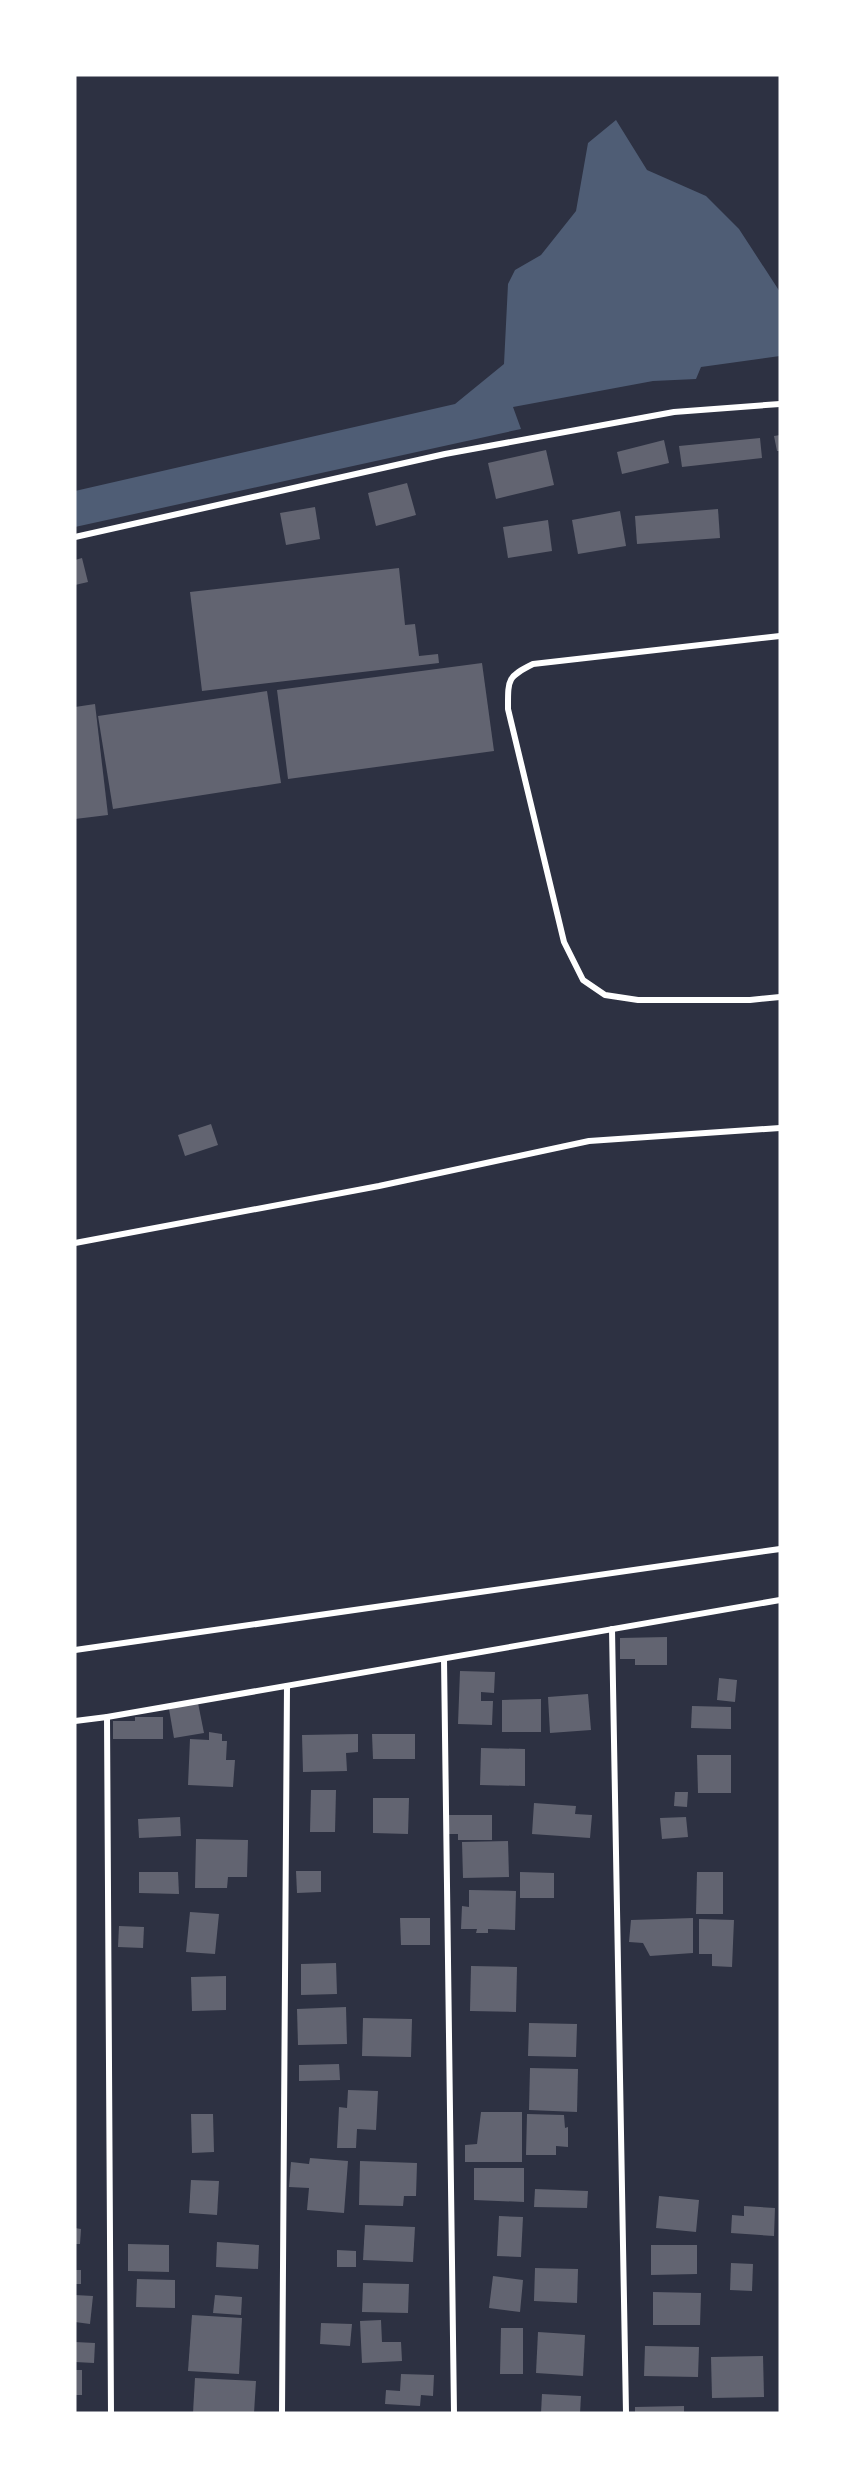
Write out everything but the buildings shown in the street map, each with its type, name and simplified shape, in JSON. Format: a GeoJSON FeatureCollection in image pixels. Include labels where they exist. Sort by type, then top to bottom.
{"type":"FeatureCollection","features":[{"type":"Feature","properties":{"kind":"street"},"geometry":{"type":"LineString","coordinates":[[75,537],[445,454],[674,412],[780,404]]}},
{"type":"Feature","properties":{"kind":"street"},"geometry":{"type":"LineString","coordinates":[[780,636],[533,664],[514,674],[508,685],[508,709],[564,942],[583,980],[605,995],[638,1000],[750,1000],[780,997]]}},
{"type":"Feature","properties":{"kind":"street"},"geometry":{"type":"LineString","coordinates":[[75,1243],[379,1186],[589,1141],[780,1128]]}},
{"type":"Feature","properties":{"kind":"street"},"geometry":{"type":"LineString","coordinates":[[75,1650],[780,1549]]}},
{"type":"Feature","properties":{"kind":"street"},"geometry":{"type":"LineString","coordinates":[[75,1721],[107,1718],[780,1600]]}},
{"type":"Feature","properties":{"kind":"street"},"geometry":{"type":"LineString","coordinates":[[612,1629],[626,2413]]}},
{"type":"Feature","properties":{"kind":"street"},"geometry":{"type":"LineString","coordinates":[[444,1659],[454,2413]]}},
{"type":"Feature","properties":{"kind":"street"},"geometry":{"type":"LineString","coordinates":[[282,2413],[287,1686]]}},
{"type":"Feature","properties":{"kind":"street"},"geometry":{"type":"LineString","coordinates":[[107,1718],[111,2413]]}},
{"type":"Feature","properties":{"kind":"water"},"geometry":{"type":"Polygon","coordinates":[[[616,120],[647,170],[706,196],[739,229],[780,292],[780,356],[701,367],[696,379],[653,381],[513,407],[521,429],[75,527],[75,491],[455,404],[504,364],[508,284],[515,270],[541,255],[576,211],[588,143],[616,120]]]}}]}
